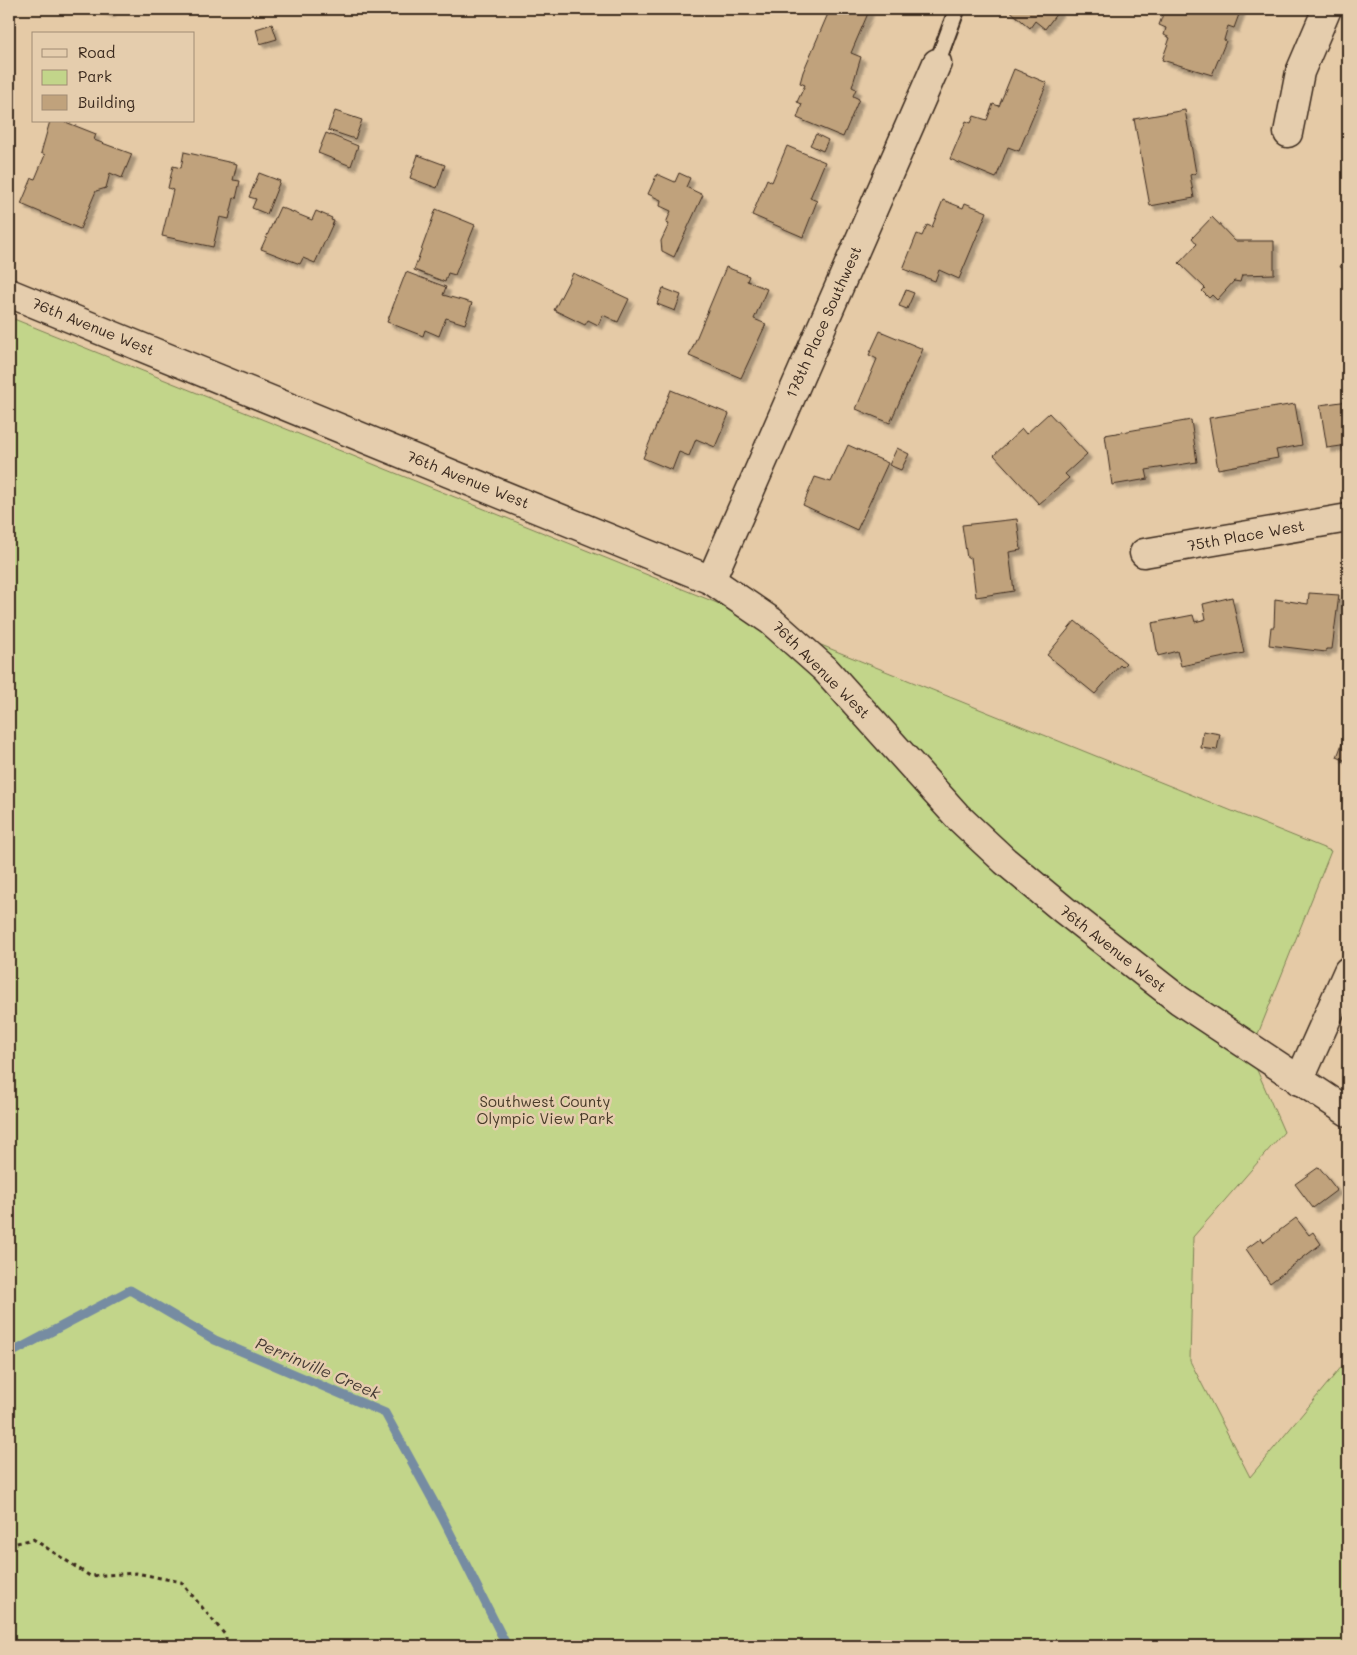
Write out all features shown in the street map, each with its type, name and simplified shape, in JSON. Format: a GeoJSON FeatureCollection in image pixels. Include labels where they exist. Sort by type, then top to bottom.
{"type":"FeatureCollection","features":[{"type":"Feature","properties":{"kind":"street"},"geometry":{"type":"LineString","coordinates":[[1288,133],[1300,72],[1327,9]]}},
{"type":"Feature","properties":{"kind":"street","name":"178th Place Southwest"},"geometry":{"type":"LineString","coordinates":[[711,580],[937,63]]}},
{"type":"Feature","properties":{"kind":"street","name":"76th Avenue West"},"geometry":{"type":"LineString","coordinates":[[9,293],[711,580],[771,621],[824,670],[958,817],[1012,868],[1180,1000],[1348,1112]]}},
{"type":"Feature","properties":{"kind":"street","name":"75th Place West"},"geometry":{"type":"LineString","coordinates":[[1144,553],[1348,518]]}},
{"type":"Feature","properties":{"kind":"street"},"geometry":{"type":"LineString","coordinates":[[1300,1081],[1348,970]]}},
{"type":"Feature","properties":{"kind":"lane"},"geometry":{"type":"LineString","coordinates":[[937,63],[957,9]]}},
{"type":"Feature","properties":{"kind":"path"},"geometry":{"type":"LineString","coordinates":[[9,1545],[33,1540],[90,1576],[136,1573],[181,1582],[226,1636],[226,1646]]}},
{"type":"Feature","properties":{"kind":"green space","name":"Southwest County Olympic View Park"},"geometry":{"type":"Polygon","coordinates":[[[9,317],[1331,851],[1250,1054],[1284,1132],[1193,1237],[1190,1361],[1250,1477],[1348,1359],[1348,1646],[9,1646],[9,317]]]}},
{"type":"Feature","properties":{"kind":"building"},"geometry":{"type":"Polygon","coordinates":[[[99,9],[111,9],[110,13],[99,9]]]}},
{"type":"Feature","properties":{"kind":"building"},"geometry":{"type":"Polygon","coordinates":[[[830,9],[869,11],[851,53],[861,57],[852,87],[856,89],[853,96],[859,99],[843,137],[797,118],[802,104],[797,102],[805,85],[800,83],[803,72],[830,9]]]}},
{"type":"Feature","properties":{"kind":"building"},"geometry":{"type":"Polygon","coordinates":[[[1008,9],[1060,9],[1045,29],[1035,21],[1030,28],[1008,9]]]}},
{"type":"Feature","properties":{"kind":"building"},"geometry":{"type":"Polygon","coordinates":[[[1165,9],[1241,9],[1234,28],[1228,26],[1224,40],[1226,41],[1212,75],[1162,60],[1170,38],[1164,35],[1166,28],[1159,25],[1165,9]]]}},
{"type":"Feature","properties":{"kind":"building"},"geometry":{"type":"Polygon","coordinates":[[[272,24],[277,39],[260,44],[256,29],[272,24]]]}},
{"type":"Feature","properties":{"kind":"building"},"geometry":{"type":"Polygon","coordinates":[[[1014,69],[1047,83],[1019,151],[1008,147],[996,178],[950,159],[966,121],[971,123],[974,116],[987,120],[993,104],[999,106],[1014,69]]]}},
{"type":"Feature","properties":{"kind":"building"},"geometry":{"type":"Polygon","coordinates":[[[1185,110],[1196,173],[1190,175],[1194,198],[1150,206],[1134,119],[1185,110]]]}},
{"type":"Feature","properties":{"kind":"building"},"geometry":{"type":"Polygon","coordinates":[[[335,111],[362,120],[355,139],[328,130],[335,111]]]}},
{"type":"Feature","properties":{"kind":"building"},"geometry":{"type":"Polygon","coordinates":[[[50,122],[66,122],[96,134],[94,140],[132,154],[122,178],[110,173],[106,188],[96,191],[80,229],[21,204],[32,178],[35,179],[45,155],[41,153],[50,122]]]}},
{"type":"Feature","properties":{"kind":"building"},"geometry":{"type":"Polygon","coordinates":[[[326,133],[358,146],[351,166],[318,153],[326,133]]]}},
{"type":"Feature","properties":{"kind":"building"},"geometry":{"type":"Polygon","coordinates":[[[816,134],[828,140],[823,151],[810,145],[816,134]]]}},
{"type":"Feature","properties":{"kind":"building"},"geometry":{"type":"Polygon","coordinates":[[[787,146],[825,162],[810,198],[817,201],[803,237],[752,215],[767,179],[772,182],[787,146]]]}},
{"type":"Feature","properties":{"kind":"building"},"geometry":{"type":"Polygon","coordinates":[[[184,152],[237,164],[233,180],[240,181],[236,199],[234,198],[229,219],[220,217],[213,247],[162,236],[173,190],[168,188],[173,166],[181,168],[184,152]]]}},
{"type":"Feature","properties":{"kind":"building"},"geometry":{"type":"Polygon","coordinates":[[[418,155],[445,165],[437,188],[410,178],[418,155]]]}},
{"type":"Feature","properties":{"kind":"building"},"geometry":{"type":"Polygon","coordinates":[[[259,173],[280,181],[267,214],[252,208],[256,199],[249,197],[259,173]]]}},
{"type":"Feature","properties":{"kind":"building"},"geometry":{"type":"Polygon","coordinates":[[[679,173],[690,178],[686,187],[703,195],[674,257],[662,251],[661,241],[669,224],[666,223],[671,211],[660,206],[661,200],[648,194],[657,174],[675,182],[679,173]]]}},
{"type":"Feature","properties":{"kind":"building"},"geometry":{"type":"Polygon","coordinates":[[[943,200],[963,208],[965,203],[987,212],[959,279],[939,270],[935,281],[903,269],[917,234],[922,236],[927,225],[932,227],[943,200]]]}},
{"type":"Feature","properties":{"kind":"building"},"geometry":{"type":"Polygon","coordinates":[[[280,207],[312,220],[316,211],[332,218],[331,220],[334,221],[315,263],[303,258],[300,264],[261,249],[280,207]]]}},
{"type":"Feature","properties":{"kind":"building"},"geometry":{"type":"Polygon","coordinates":[[[436,209],[475,225],[455,275],[448,273],[445,282],[414,270],[436,209]]]}},
{"type":"Feature","properties":{"kind":"building"},"geometry":{"type":"Polygon","coordinates":[[[1212,217],[1235,241],[1274,241],[1274,274],[1242,275],[1240,282],[1234,281],[1217,300],[1212,295],[1209,298],[1202,291],[1205,288],[1179,263],[1197,244],[1192,238],[1212,217]]]}},
{"type":"Feature","properties":{"kind":"building"},"geometry":{"type":"Polygon","coordinates":[[[1348,252],[1348,271],[1340,267],[1348,252]]]}},
{"type":"Feature","properties":{"kind":"building"},"geometry":{"type":"Polygon","coordinates":[[[726,267],[749,276],[747,281],[767,289],[754,319],[766,324],[741,378],[689,356],[726,267]]]}},
{"type":"Feature","properties":{"kind":"building"},"geometry":{"type":"Polygon","coordinates":[[[406,272],[446,287],[443,295],[472,303],[465,324],[446,318],[439,336],[425,330],[423,336],[387,322],[406,272]]]}},
{"type":"Feature","properties":{"kind":"building"},"geometry":{"type":"Polygon","coordinates":[[[573,273],[629,299],[618,322],[603,315],[598,325],[588,320],[585,325],[554,310],[573,273]]]}},
{"type":"Feature","properties":{"kind":"building"},"geometry":{"type":"Polygon","coordinates":[[[663,288],[681,295],[675,311],[657,304],[663,288]]]}},
{"type":"Feature","properties":{"kind":"building"},"geometry":{"type":"Polygon","coordinates":[[[906,290],[914,293],[907,309],[899,306],[906,290]]]}},
{"type":"Feature","properties":{"kind":"building"},"geometry":{"type":"Polygon","coordinates":[[[880,331],[923,349],[890,423],[856,409],[877,359],[869,355],[880,331]]]}},
{"type":"Feature","properties":{"kind":"building"},"geometry":{"type":"Polygon","coordinates":[[[671,390],[729,414],[715,447],[696,439],[689,456],[679,452],[672,470],[643,458],[671,390]]]}},
{"type":"Feature","properties":{"kind":"building"},"geometry":{"type":"Polygon","coordinates":[[[1348,401],[1348,445],[1327,448],[1320,405],[1348,401]]]}},
{"type":"Feature","properties":{"kind":"building"},"geometry":{"type":"Polygon","coordinates":[[[1295,404],[1302,445],[1276,450],[1278,458],[1218,469],[1209,418],[1295,404]]]}},
{"type":"Feature","properties":{"kind":"building"},"geometry":{"type":"Polygon","coordinates":[[[1049,413],[1087,454],[1065,474],[1069,478],[1039,504],[994,455],[1022,429],[1026,434],[1049,413]]]}},
{"type":"Feature","properties":{"kind":"building"},"geometry":{"type":"Polygon","coordinates":[[[1191,420],[1197,462],[1146,470],[1148,479],[1112,485],[1105,435],[1191,420]]]}},
{"type":"Feature","properties":{"kind":"building"},"geometry":{"type":"Polygon","coordinates":[[[848,445],[888,463],[857,530],[803,505],[815,477],[831,482],[848,445]]]}},
{"type":"Feature","properties":{"kind":"building"},"geometry":{"type":"Polygon","coordinates":[[[897,448],[909,454],[901,470],[889,465],[897,448]]]}},
{"type":"Feature","properties":{"kind":"building"},"geometry":{"type":"Polygon","coordinates":[[[1017,519],[1021,550],[1009,552],[1014,591],[976,597],[971,557],[967,558],[962,525],[1017,519]]]}},
{"type":"Feature","properties":{"kind":"building"},"geometry":{"type":"Polygon","coordinates":[[[1309,593],[1339,595],[1332,649],[1326,649],[1326,652],[1269,645],[1271,627],[1274,627],[1275,599],[1308,604],[1309,593]]]}},
{"type":"Feature","properties":{"kind":"building"},"geometry":{"type":"Polygon","coordinates":[[[1232,597],[1244,653],[1181,666],[1177,651],[1158,656],[1152,623],[1193,615],[1195,622],[1206,619],[1203,604],[1232,597]]]}},
{"type":"Feature","properties":{"kind":"building"},"geometry":{"type":"Polygon","coordinates":[[[1075,621],[1126,663],[1122,667],[1120,665],[1095,694],[1047,655],[1075,621]]]}},
{"type":"Feature","properties":{"kind":"building"},"geometry":{"type":"Polygon","coordinates":[[[1348,728],[1348,762],[1337,757],[1348,728]]]}},
{"type":"Feature","properties":{"kind":"building"},"geometry":{"type":"Polygon","coordinates":[[[1203,731],[1220,734],[1217,750],[1201,748],[1203,731]]]}},
{"type":"Feature","properties":{"kind":"building"},"geometry":{"type":"Polygon","coordinates":[[[1319,1167],[1337,1190],[1313,1208],[1295,1184],[1319,1167]]]}},
{"type":"Feature","properties":{"kind":"building"},"geometry":{"type":"Polygon","coordinates":[[[1296,1218],[1309,1235],[1313,1232],[1321,1244],[1270,1283],[1246,1249],[1261,1238],[1264,1242],[1296,1218]]]}},
{"type":"Feature","properties":{"kind":"waterway","name":"Perrinville Creek"},"geometry":{"type":"LineString","coordinates":[[9,1354],[130,1290],[215,1340],[385,1413],[442,1517],[507,1646]]}}]}
